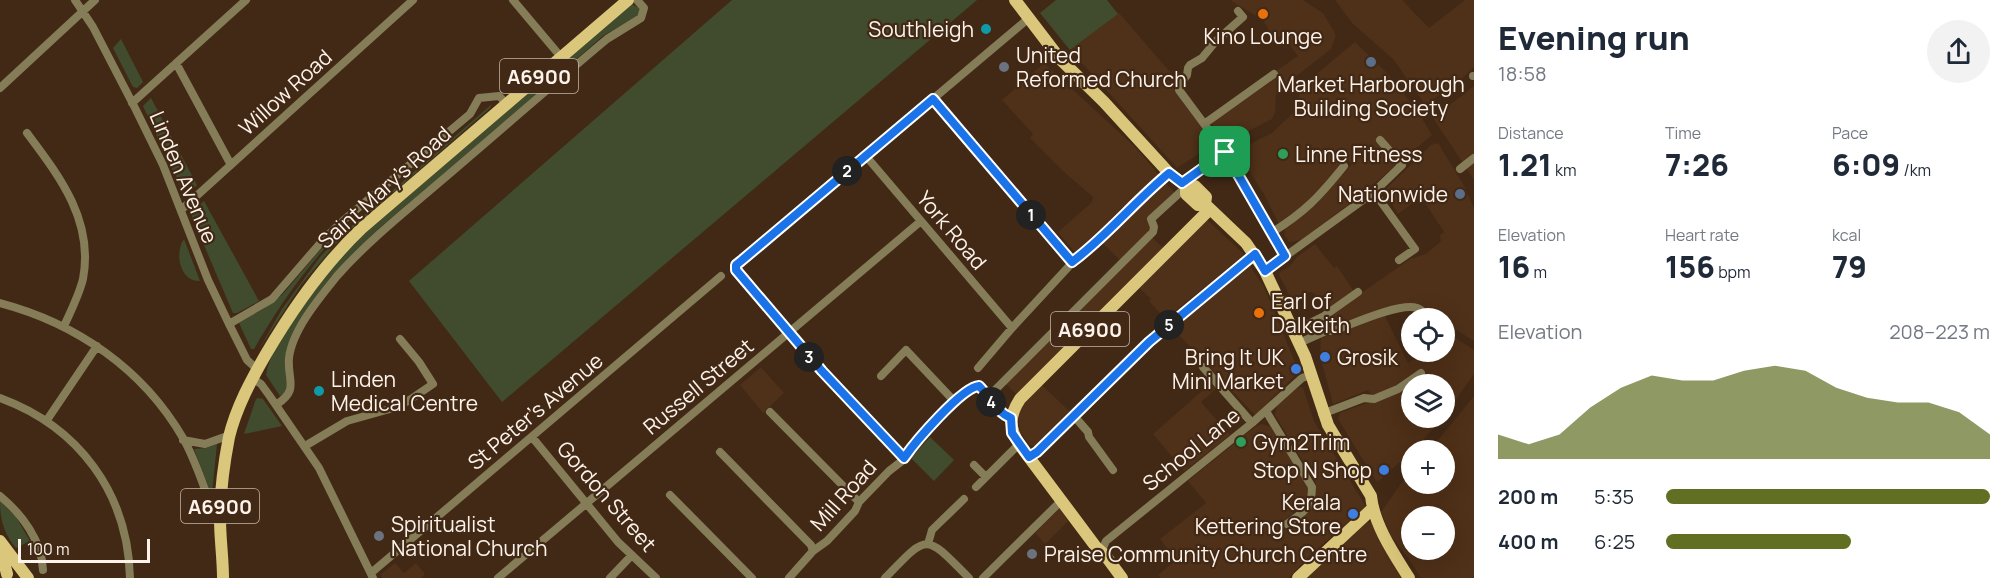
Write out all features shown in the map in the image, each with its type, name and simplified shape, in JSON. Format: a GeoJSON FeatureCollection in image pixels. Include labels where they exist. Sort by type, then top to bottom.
{"type":"FeatureCollection","features":[{"type":"Feature","properties":{"kind":"main road","name":"Saint Mary's Road"},"geometry":{"type":"LineString","coordinates":[[223,578],[220,516],[230,435],[243,397],[280,329],[303,295],[344,245],[628,0]]}},
{"type":"Feature","properties":{"kind":"main road"},"geometry":{"type":"LineString","coordinates":[[1015,0],[1060,59],[1104,102],[1169,173],[1184,185],[1195,186],[1206,198],[1208,207],[1260,263],[1296,337],[1311,375],[1322,414],[1371,496],[1369,512],[1410,578]]}},
{"type":"Feature","properties":{"kind":"main road","name":"A6900"},"geometry":{"type":"LineString","coordinates":[[1011,418],[1020,399],[1208,207]]}},
{"type":"Feature","properties":{"kind":"main road"},"geometry":{"type":"LineString","coordinates":[[1011,418],[1012,433],[1019,444],[1098,550],[1105,555],[1122,578]]}},
{"type":"Feature","properties":{"kind":"main road"},"geometry":{"type":"LineString","coordinates":[[1298,578],[1369,512]]}},
{"type":"Feature","properties":{"kind":"main road"},"geometry":{"type":"LineString","coordinates":[[0,541],[9,550],[25,575]]}},
{"type":"Feature","properties":{"kind":"main road"},"geometry":{"type":"LineString","coordinates":[[0,546],[6,576],[14,570],[25,575]]}},
{"type":"Feature","properties":{"kind":"street","name":"Linden Avenue"},"geometry":{"type":"LineString","coordinates":[[75,0],[83,11],[163,165],[208,280],[247,360],[319,468],[372,575]]}},
{"type":"Feature","properties":{"kind":"street"},"geometry":{"type":"LineString","coordinates":[[0,88],[95,0]]}},
{"type":"Feature","properties":{"kind":"street"},"geometry":{"type":"LineString","coordinates":[[132,103],[246,0]]}},
{"type":"Feature","properties":{"kind":"street","name":"Willow Road"},"geometry":{"type":"LineString","coordinates":[[181,210],[413,0]]}},
{"type":"Feature","properties":{"kind":"street"},"geometry":{"type":"LineString","coordinates":[[513,0],[561,57]]}},
{"type":"Feature","properties":{"kind":"street","name":"Saint Mary's Road"},"geometry":{"type":"LineString","coordinates":[[276,405],[288,396],[292,387],[289,356],[296,336],[319,300],[348,264],[607,39],[641,18],[644,8],[638,0]]}},
{"type":"Feature","properties":{"kind":"street"},"geometry":{"type":"LineString","coordinates":[[1238,11],[1244,17],[1216,41],[1202,58],[1190,65],[1179,90],[1225,152],[1285,256]]}},
{"type":"Feature","properties":{"kind":"street"},"geometry":{"type":"LineString","coordinates":[[904,458],[788,333],[736,270],[736,265],[1029,18]]}},
{"type":"Feature","properties":{"kind":"street"},"geometry":{"type":"LineString","coordinates":[[176,63],[231,165]]}},
{"type":"Feature","properties":{"kind":"street"},"geometry":{"type":"LineString","coordinates":[[1204,124],[1274,74]]}},
{"type":"Feature","properties":{"kind":"street","name":"Saint Mary's Road"},"geometry":{"type":"LineString","coordinates":[[229,324],[262,306],[281,291],[323,240],[470,114],[479,98],[499,96],[507,104]]}},
{"type":"Feature","properties":{"kind":"street"},"geometry":{"type":"LineString","coordinates":[[933,99],[1072,262]]}},
{"type":"Feature","properties":{"kind":"street"},"geometry":{"type":"LineString","coordinates":[[27,133],[66,187],[78,212],[82,229],[84,264],[82,280],[64,326]]}},
{"type":"Feature","properties":{"kind":"street"},"geometry":{"type":"LineString","coordinates":[[1029,457],[1037,452],[1149,342],[1260,263],[1295,251],[1374,192],[1402,165],[1380,140]]}},
{"type":"Feature","properties":{"kind":"street"},"geometry":{"type":"LineString","coordinates":[[1011,418],[996,409],[988,398],[1153,232],[1151,219],[1184,185],[1225,152]]}},
{"type":"Feature","properties":{"kind":"street","name":"York Road"},"geometry":{"type":"LineString","coordinates":[[865,155],[1012,328]]}},
{"type":"Feature","properties":{"kind":"street"},"geometry":{"type":"LineString","coordinates":[[1461,169],[1474,158]]}},
{"type":"Feature","properties":{"kind":"street"},"geometry":{"type":"LineString","coordinates":[[1271,233],[1298,217],[1321,195],[1344,166]]}},
{"type":"Feature","properties":{"kind":"street"},"geometry":{"type":"LineString","coordinates":[[978,368],[1072,262],[1169,173]]}},
{"type":"Feature","properties":{"kind":"street"},"geometry":{"type":"LineString","coordinates":[[1374,192],[1415,249],[1399,260]]}},
{"type":"Feature","properties":{"kind":"street","name":"Russell Street"},"geometry":{"type":"LineString","coordinates":[[498,578],[921,221]]}},
{"type":"Feature","properties":{"kind":"street","name":"St Peter's Avenue"},"geometry":{"type":"LineString","coordinates":[[372,575],[722,276]]}},
{"type":"Feature","properties":{"kind":"street"},"geometry":{"type":"LineString","coordinates":[[1296,337],[1358,292]]}},
{"type":"Feature","properties":{"kind":"street"},"geometry":{"type":"LineString","coordinates":[[0,303],[64,326],[123,365],[155,399],[183,440],[213,510],[220,516]]}},
{"type":"Feature","properties":{"kind":"street"},"geometry":{"type":"LineString","coordinates":[[1296,337],[1333,331],[1381,313],[1401,308]]}},
{"type":"Feature","properties":{"kind":"street"},"geometry":{"type":"LineString","coordinates":[[1403,308],[1418,308]]}},
{"type":"Feature","properties":{"kind":"street"},"geometry":{"type":"LineString","coordinates":[[305,446],[347,421],[390,409],[408,401],[433,384],[400,339]]}},
{"type":"Feature","properties":{"kind":"street"},"geometry":{"type":"LineString","coordinates":[[47,420],[97,346]]}},
{"type":"Feature","properties":{"kind":"street"},"geometry":{"type":"LineString","coordinates":[[881,376],[906,350],[955,402]]}},
{"type":"Feature","properties":{"kind":"street"},"geometry":{"type":"LineString","coordinates":[[1203,367],[1252,423]]}},
{"type":"Feature","properties":{"kind":"street"},"geometry":{"type":"LineString","coordinates":[[1322,414],[1364,398],[1374,399],[1398,388],[1421,373]]}},
{"type":"Feature","properties":{"kind":"street","name":"School Lane"},"geometry":{"type":"LineString","coordinates":[[1105,555],[1103,548],[1106,541],[1252,423],[1302,378],[1311,375]]}},
{"type":"Feature","properties":{"kind":"street","name":"Mill Road"},"geometry":{"type":"LineString","coordinates":[[789,578],[813,551],[827,541],[855,511],[859,502],[904,458],[966,390],[979,386],[988,398]]}},
{"type":"Feature","properties":{"kind":"street"},"geometry":{"type":"LineString","coordinates":[[0,398],[33,411],[47,420],[69,437],[99,473],[112,497],[126,542],[130,578]]}},
{"type":"Feature","properties":{"kind":"street"},"geometry":{"type":"LineString","coordinates":[[1266,411],[1312,487],[1312,499],[1307,509],[1287,524]]}},
{"type":"Feature","properties":{"kind":"street"},"geometry":{"type":"LineString","coordinates":[[770,412],[859,502]]}},
{"type":"Feature","properties":{"kind":"street"},"geometry":{"type":"LineString","coordinates":[[1074,416],[1088,432],[1089,437],[1113,470]]}},
{"type":"Feature","properties":{"kind":"street"},"geometry":{"type":"LineString","coordinates":[[183,440],[205,444],[230,435]]}},
{"type":"Feature","properties":{"kind":"street","name":"Gordon Street"},"geometry":{"type":"LineString","coordinates":[[531,437],[618,542],[656,578]]}},
{"type":"Feature","properties":{"kind":"street"},"geometry":{"type":"LineString","coordinates":[[976,487],[1019,444]]}},
{"type":"Feature","properties":{"kind":"street"},"geometry":{"type":"LineString","coordinates":[[720,452],[811,545],[813,551]]}},
{"type":"Feature","properties":{"kind":"street"},"geometry":{"type":"LineString","coordinates":[[974,465],[986,477]]}},
{"type":"Feature","properties":{"kind":"street"},"geometry":{"type":"LineString","coordinates":[[670,495],[752,578]]}},
{"type":"Feature","properties":{"kind":"street"},"geometry":{"type":"LineString","coordinates":[[0,496],[14,509],[33,534],[43,560],[43,570]]}},
{"type":"Feature","properties":{"kind":"street"},"geometry":{"type":"LineString","coordinates":[[928,544],[932,530],[964,499]]}},
{"type":"Feature","properties":{"kind":"street"},"geometry":{"type":"LineString","coordinates":[[983,578],[1061,501]]}},
{"type":"Feature","properties":{"kind":"street"},"geometry":{"type":"LineString","coordinates":[[885,578],[918,545],[928,544],[938,547],[969,578]]}},
{"type":"Feature","properties":{"kind":"street"},"geometry":{"type":"LineString","coordinates":[[610,578],[632,555]]}},
{"type":"Feature","properties":{"kind":"shaded area"},"geometry":{"type":"Polygon","coordinates":[[[1230,0],[1303,0],[1323,13],[1336,35],[1331,49],[1280,89],[1276,95],[1275,113],[1272,119],[1227,142],[1211,123],[1279,76],[1276,71],[1298,56],[1282,35],[1275,40],[1263,20],[1230,0]]]}},
{"type":"Feature","properties":{"kind":"shaded area"},"geometry":{"type":"Polygon","coordinates":[[[1335,0],[1402,0],[1429,28],[1465,0],[1474,0],[1474,67],[1458,82],[1425,105],[1394,60],[1353,24],[1335,0]]]}},
{"type":"Feature","properties":{"kind":"shaded area"},"geometry":{"type":"Polygon","coordinates":[[[1119,13],[1171,73],[1166,78],[1214,144],[1177,168],[1070,50],[1119,13]]]}},
{"type":"Feature","properties":{"kind":"shaded area"},"geometry":{"type":"Polygon","coordinates":[[[1355,42],[1388,74],[1418,112],[1432,135],[1356,199],[1301,240],[1289,242],[1284,234],[1286,227],[1315,205],[1352,164],[1346,158],[1341,161],[1342,165],[1319,193],[1279,224],[1264,194],[1239,156],[1240,149],[1272,133],[1298,108],[1298,98],[1303,85],[1355,42]]]}},
{"type":"Feature","properties":{"kind":"shaded area"},"geometry":{"type":"Polygon","coordinates":[[[1044,63],[1136,148],[1160,176],[1078,256],[1058,232],[1092,202],[1093,197],[1030,138],[1033,134],[1002,100],[1044,63]]]}},
{"type":"Feature","properties":{"kind":"shaded area"},"geometry":{"type":"Polygon","coordinates":[[[1474,86],[1474,180],[1433,118],[1474,86]]]}},
{"type":"Feature","properties":{"kind":"shaded area"},"geometry":{"type":"Polygon","coordinates":[[[1438,143],[1463,184],[1474,208],[1474,341],[1455,329],[1455,308],[1421,308],[1418,305],[1334,328],[1314,293],[1307,292],[1293,302],[1279,275],[1280,272],[1315,244],[1334,268],[1337,266],[1357,296],[1410,259],[1426,254],[1441,241],[1440,235],[1444,232],[1421,197],[1398,214],[1384,191],[1431,145],[1438,143]]]}},
{"type":"Feature","properties":{"kind":"shaded area"},"geometry":{"type":"Polygon","coordinates":[[[1166,183],[1175,193],[1148,218],[1151,230],[1120,260],[1102,243],[1147,198],[1166,183]]]}},
{"type":"Feature","properties":{"kind":"shaded area"},"geometry":{"type":"Polygon","coordinates":[[[1207,220],[1243,253],[1243,256],[1165,319],[1149,301],[1151,299],[1138,287],[1207,220]]]}},
{"type":"Feature","properties":{"kind":"shaded area"},"geometry":{"type":"Polygon","coordinates":[[[1151,236],[1163,248],[1017,395],[1005,383],[1151,236]]]}},
{"type":"Feature","properties":{"kind":"shaded area"},"geometry":{"type":"Polygon","coordinates":[[[1250,266],[1264,287],[1299,372],[1255,415],[1173,329],[1250,266]]]}},
{"type":"Feature","properties":{"kind":"shaded area"},"geometry":{"type":"Polygon","coordinates":[[[1385,316],[1401,349],[1401,362],[1455,362],[1455,338],[1474,350],[1474,374],[1455,401],[1455,374],[1401,374],[1401,428],[1433,428],[1423,440],[1401,440],[1401,461],[1376,481],[1338,419],[1340,413],[1375,400],[1368,390],[1333,404],[1320,356],[1321,338],[1385,316]]]}},
{"type":"Feature","properties":{"kind":"shaded area"},"geometry":{"type":"Polygon","coordinates":[[[761,367],[784,393],[763,413],[740,385],[761,367]]]}},
{"type":"Feature","properties":{"kind":"shaded area"},"geometry":{"type":"Polygon","coordinates":[[[1212,382],[1216,389],[1201,402],[1230,435],[1184,471],[1153,434],[1212,382]]]}},
{"type":"Feature","properties":{"kind":"shaded area"},"geometry":{"type":"Polygon","coordinates":[[[1041,384],[1069,411],[1035,446],[1029,445],[1020,431],[1018,415],[1027,398],[1041,384]]]}},
{"type":"Feature","properties":{"kind":"shaded area"},"geometry":{"type":"Polygon","coordinates":[[[1301,387],[1314,421],[1366,507],[1309,556],[1289,578],[1161,578],[1158,575],[1176,560],[1160,539],[1206,503],[1188,481],[1256,426],[1262,424],[1271,427],[1309,489],[1304,505],[1283,521],[1287,526],[1310,510],[1316,499],[1316,483],[1275,415],[1277,406],[1301,387]]]}},
{"type":"Feature","properties":{"kind":"shaded area"},"geometry":{"type":"Polygon","coordinates":[[[1474,396],[1474,578],[1421,578],[1410,560],[1455,560],[1455,506],[1401,506],[1401,549],[1391,536],[1381,512],[1401,483],[1401,494],[1455,494],[1455,440],[1438,440],[1448,428],[1455,428],[1455,419],[1474,396]]]}},
{"type":"Feature","properties":{"kind":"shaded area"},"geometry":{"type":"Polygon","coordinates":[[[1060,508],[1068,521],[1045,544],[1035,533],[1060,508]]]}},
{"type":"Feature","properties":{"kind":"shaded area"},"geometry":{"type":"Polygon","coordinates":[[[1367,522],[1372,523],[1404,578],[1307,578],[1367,522]]]}},
{"type":"Feature","properties":{"kind":"shaded area"},"geometry":{"type":"Polygon","coordinates":[[[395,563],[404,573],[416,563],[425,574],[421,578],[382,578],[381,574],[395,563]]]}},
{"type":"Feature","properties":{"kind":"green space"},"geometry":{"type":"Polygon","coordinates":[[[732,0],[977,0],[502,402],[409,281],[732,0]]]}},
{"type":"Feature","properties":{"kind":"green space"},"geometry":{"type":"Polygon","coordinates":[[[1056,0],[1107,0],[1118,14],[1070,50],[1040,13],[1056,0]]]}},
{"type":"Feature","properties":{"kind":"green space"},"geometry":{"type":"Polygon","coordinates":[[[632,4],[639,8],[639,15],[636,18],[604,35],[349,257],[313,300],[292,335],[286,359],[288,384],[287,389],[280,396],[266,375],[279,341],[303,304],[344,254],[356,241],[632,4]]]}},
{"type":"Feature","properties":{"kind":"green space"},"geometry":{"type":"Polygon","coordinates":[[[121,39],[143,82],[137,88],[133,87],[113,48],[121,39]]]}},
{"type":"Feature","properties":{"kind":"green space"},"geometry":{"type":"Polygon","coordinates":[[[151,98],[197,185],[185,196],[143,106],[151,98]]]}},
{"type":"Feature","properties":{"kind":"green space"},"geometry":{"type":"Polygon","coordinates":[[[492,104],[340,239],[301,285],[258,351],[282,309],[320,257],[338,238],[492,104]]]}},
{"type":"Feature","properties":{"kind":"green space"},"geometry":{"type":"Polygon","coordinates":[[[204,201],[259,301],[237,313],[233,313],[192,217],[192,212],[204,201]]]}},
{"type":"Feature","properties":{"kind":"green space"},"geometry":{"type":"Polygon","coordinates":[[[331,237],[333,239],[300,278],[254,349],[251,349],[239,323],[283,294],[331,237]]]}},
{"type":"Feature","properties":{"kind":"green space"},"geometry":{"type":"Polygon","coordinates":[[[184,239],[200,281],[188,277],[181,266],[179,252],[184,239]]]}},
{"type":"Feature","properties":{"kind":"green space"},"geometry":{"type":"Polygon","coordinates":[[[256,399],[263,399],[282,426],[244,434],[256,399]]]}},
{"type":"Feature","properties":{"kind":"green space"},"geometry":{"type":"Polygon","coordinates":[[[930,437],[954,460],[934,481],[911,458],[930,437]]]}},
{"type":"Feature","properties":{"kind":"green space"},"geometry":{"type":"Polygon","coordinates":[[[217,444],[212,493],[211,493],[194,449],[217,444]]]}},
{"type":"Feature","properties":{"kind":"green space"},"geometry":{"type":"Polygon","coordinates":[[[0,501],[16,517],[30,541],[16,548],[12,543],[3,526],[0,501]]]}},
{"type":"Feature","properties":{"kind":"place","name":"Kino Lounge"},"geometry":{"type":"Point","coordinates":[1263,14]}},
{"type":"Feature","properties":{"kind":"place","name":"Southleigh"},"geometry":{"type":"Point","coordinates":[986,29]}},
{"type":"Feature","properties":{"kind":"place","name":"Market Harborough Building Society"},"geometry":{"type":"Point","coordinates":[1371,62]}},
{"type":"Feature","properties":{"kind":"place","name":"United Reformed Church"},"geometry":{"type":"Point","coordinates":[1004,67]}},
{"type":"Feature","properties":{"kind":"place","name":"Linne Fitness"},"geometry":{"type":"Point","coordinates":[1283,154]}},
{"type":"Feature","properties":{"kind":"place","name":"Nationwide"},"geometry":{"type":"Point","coordinates":[1460,194]}},
{"type":"Feature","properties":{"kind":"place","name":"Earl of Dalkeith"},"geometry":{"type":"Point","coordinates":[1259,313]}},
{"type":"Feature","properties":{"kind":"place","name":"Grosik"},"geometry":{"type":"Point","coordinates":[1325,357]}},
{"type":"Feature","properties":{"kind":"place","name":"Bring It UK Mini Market"},"geometry":{"type":"Point","coordinates":[1296,369]}},
{"type":"Feature","properties":{"kind":"place","name":"Linden Medical Centre"},"geometry":{"type":"Point","coordinates":[319,391]}},
{"type":"Feature","properties":{"kind":"place","name":"Gym2Trim"},"geometry":{"type":"Point","coordinates":[1241,442]}},
{"type":"Feature","properties":{"kind":"place","name":"Stop N Shop"},"geometry":{"type":"Point","coordinates":[1384,470]}},
{"type":"Feature","properties":{"kind":"place","name":"Kerala Kettering Store"},"geometry":{"type":"Point","coordinates":[1353,514]}},
{"type":"Feature","properties":{"kind":"place","name":"Spiritualist National Church"},"geometry":{"type":"Point","coordinates":[379,536]}},
{"type":"Feature","properties":{"kind":"place","name":"Praise Community Church Centre"},"geometry":{"type":"Point","coordinates":[1032,554]}},
{"type":"Feature","properties":{"kind":"route"},"geometry":{"type":"LineString","coordinates":[[933,99],[1072,262],[1169,173],[1182,183],[1225,152],[1285,256],[1265,271],[1255,254],[1149,342],[1037,452],[1029,457],[1012,433],[1011,418],[996,409],[979,386],[975,386],[966,390],[927,430],[904,458],[902,453],[788,333],[736,270],[736,265],[933,99]]}}]}
